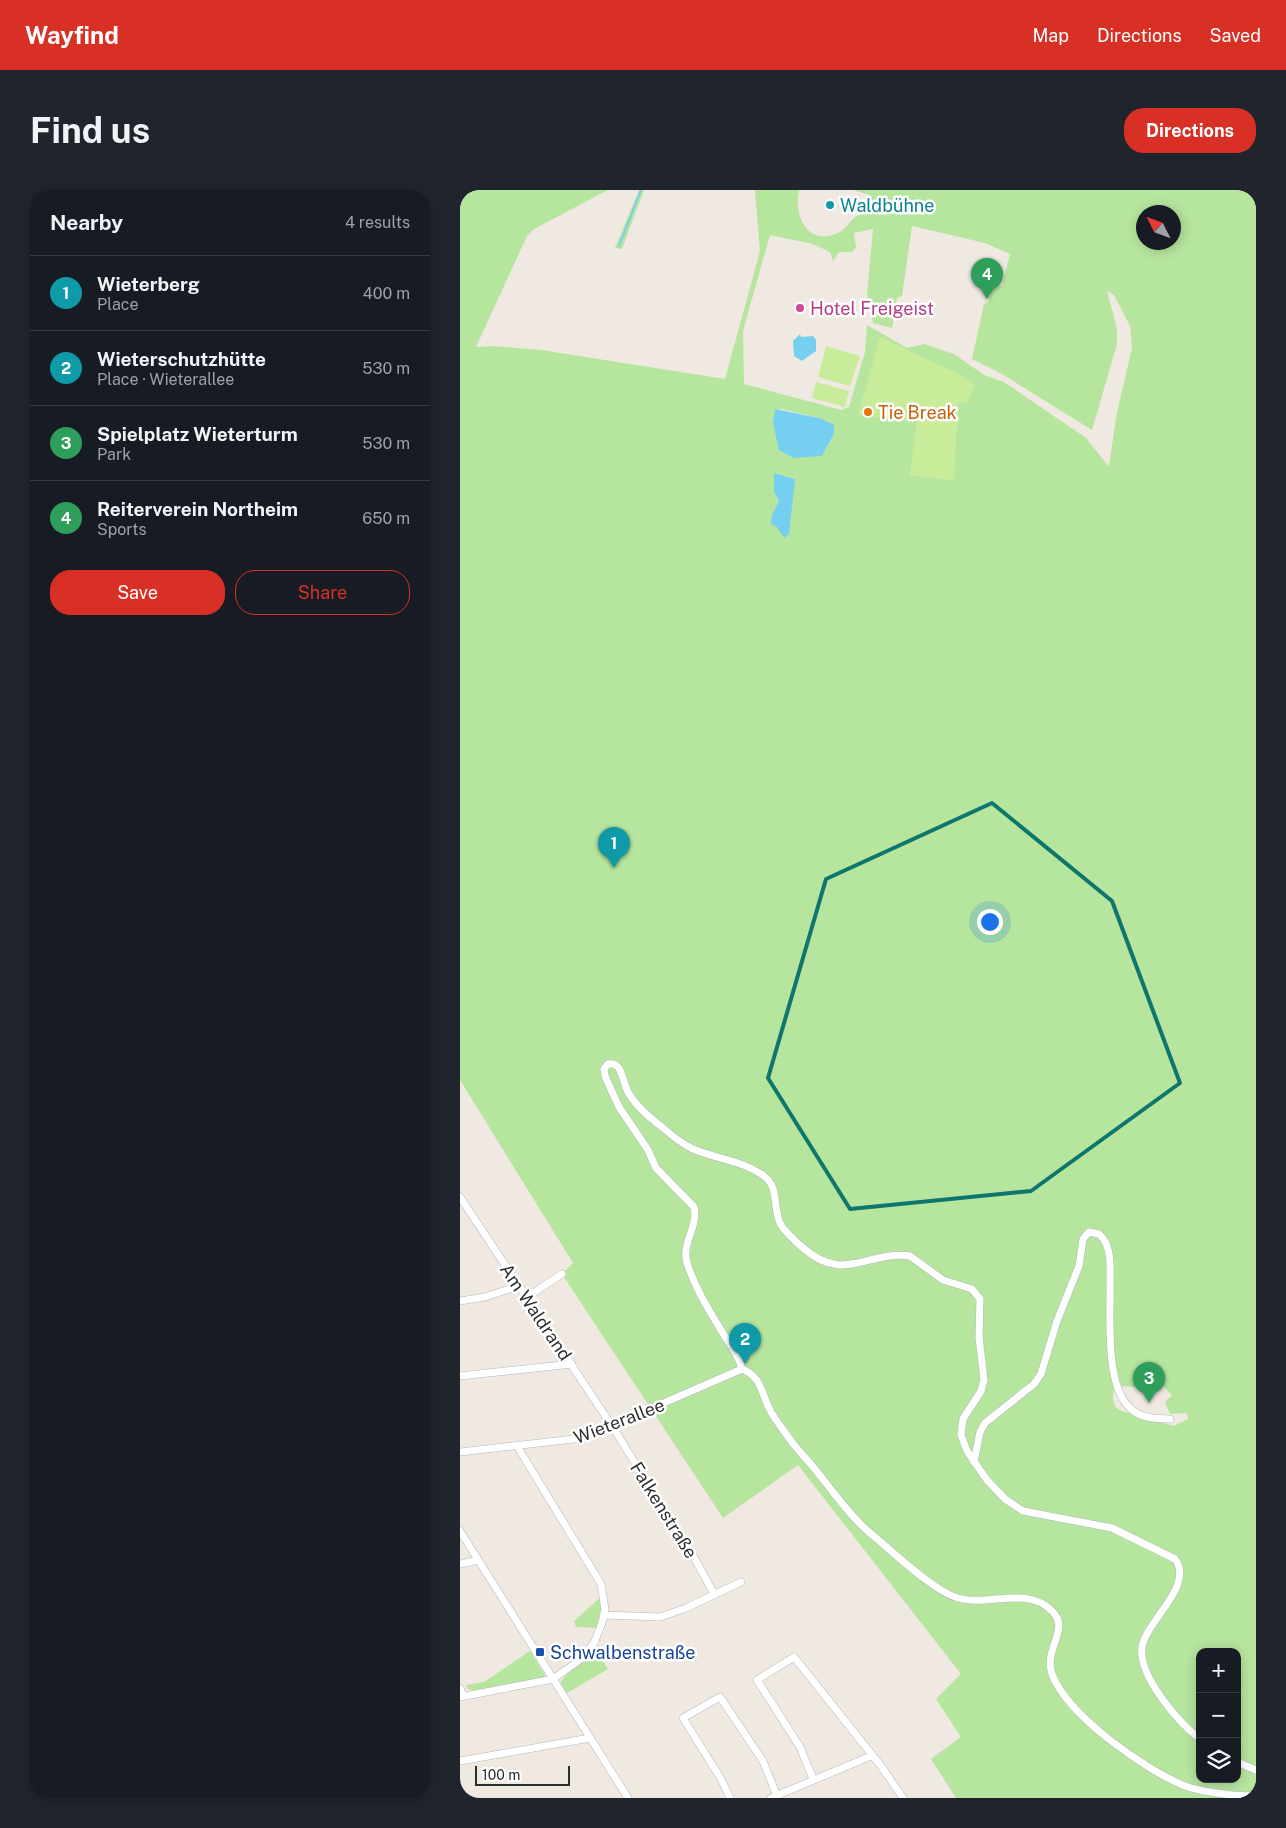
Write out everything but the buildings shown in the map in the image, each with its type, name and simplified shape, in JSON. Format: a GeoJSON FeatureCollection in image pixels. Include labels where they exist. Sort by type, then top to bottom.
{"type":"FeatureCollection","features":[{"type":"Feature","properties":{"kind":"street"},"geometry":{"type":"LineString","coordinates":[[1199,1738],[1175,1714],[1147,1675],[1142,1660],[1146,1635],[1170,1601],[1178,1581],[1180,1567],[1175,1559],[1112,1528],[1020,1510],[999,1494],[964,1446],[961,1430],[965,1416],[980,1391],[984,1380],[979,1338],[981,1302],[976,1293],[969,1288],[943,1280],[910,1256],[844,1265],[829,1264],[818,1259],[796,1241],[781,1224],[776,1209],[774,1188],[769,1180],[761,1174],[729,1159],[692,1148],[674,1137],[636,1102],[627,1091],[620,1069],[615,1065],[608,1064],[604,1069],[604,1076],[623,1114],[648,1150],[656,1168],[690,1200],[694,1207],[694,1221],[686,1248],[687,1264],[706,1305],[738,1356],[742,1368],[752,1373],[758,1380],[774,1416],[850,1513],[920,1573],[957,1598],[976,1600],[1022,1598],[1039,1602],[1052,1610],[1058,1618],[1060,1627],[1050,1653],[1050,1670],[1060,1692],[1080,1715],[1128,1752],[1177,1782],[1195,1789],[1256,1795]]}},
{"type":"Feature","properties":{"kind":"street","name":"Am Waldrand"},"geometry":{"type":"LineString","coordinates":[[460,1198],[612,1426]]}},
{"type":"Feature","properties":{"kind":"street"},"geometry":{"type":"LineString","coordinates":[[974,1462],[980,1432],[985,1423],[1034,1384],[1041,1374],[1057,1321],[1079,1266],[1083,1239],[1088,1232],[1099,1234],[1109,1248],[1110,1333],[1116,1386],[1125,1402],[1135,1412],[1151,1418],[1170,1419]]}},
{"type":"Feature","properties":{"kind":"street"},"geometry":{"type":"LineString","coordinates":[[527,1297],[562,1274]]}},
{"type":"Feature","properties":{"kind":"street"},"geometry":{"type":"LineString","coordinates":[[460,1301],[485,1297],[519,1286]]}},
{"type":"Feature","properties":{"kind":"street"},"geometry":{"type":"LineString","coordinates":[[460,1376],[572,1364]]}},
{"type":"Feature","properties":{"kind":"street","name":"Wieterallee"},"geometry":{"type":"LineString","coordinates":[[460,1452],[578,1439],[612,1426],[742,1368]]}},
{"type":"Feature","properties":{"kind":"street","name":"Falkenstraße"},"geometry":{"type":"LineString","coordinates":[[612,1426],[696,1559],[714,1594]]}},
{"type":"Feature","properties":{"kind":"street"},"geometry":{"type":"LineString","coordinates":[[460,1688],[461,1697],[553,1679],[589,1650],[599,1633],[604,1615],[604,1596],[598,1577],[517,1446]]}},
{"type":"Feature","properties":{"kind":"street"},"geometry":{"type":"LineString","coordinates":[[460,1531],[628,1798]]}},
{"type":"Feature","properties":{"kind":"street"},"geometry":{"type":"LineString","coordinates":[[460,1564],[478,1560]]}},
{"type":"Feature","properties":{"kind":"street"},"geometry":{"type":"LineString","coordinates":[[604,1615],[660,1617],[741,1582]]}},
{"type":"Feature","properties":{"kind":"street"},"geometry":{"type":"LineString","coordinates":[[813,1779],[800,1747],[757,1680],[794,1657],[871,1756],[881,1766],[903,1798]]}},
{"type":"Feature","properties":{"kind":"street"},"geometry":{"type":"LineString","coordinates":[[730,1798],[721,1778],[683,1718],[720,1697],[763,1761],[774,1797],[871,1756]]}},
{"type":"Feature","properties":{"kind":"street"},"geometry":{"type":"LineString","coordinates":[[460,1761],[590,1738]]}},
{"type":"Feature","properties":{"kind":"street"},"geometry":{"type":"LineString","coordinates":[[1241,1764],[1256,1770]]}},
{"type":"Feature","properties":{"kind":"highlighted area"},"geometry":{"type":"Polygon","coordinates":[[[992,803],[1112,901],[1180,1083],[1031,1191],[850,1209],[768,1078],[826,879],[992,803]]]}},
{"type":"Feature","properties":{"kind":"green space"},"geometry":{"type":"Polygon","coordinates":[[[460,190],[608,190],[534,229],[527,236],[476,347],[493,346],[541,350],[725,379],[760,251],[755,190],[799,190],[799,210],[801,219],[806,227],[812,233],[820,236],[829,236],[840,232],[858,215],[871,209],[870,195],[853,190],[1256,190],[1256,1798],[956,1798],[931,1759],[961,1737],[936,1699],[961,1674],[798,1465],[723,1518],[562,1274],[573,1263],[460,1080],[460,190]],[[912,226],[902,296],[897,298],[892,328],[873,323],[867,294],[873,229],[854,233],[856,247],[852,252],[839,252],[833,261],[830,252],[813,244],[770,235],[743,331],[744,384],[841,410],[849,407],[865,352],[867,325],[907,348],[924,344],[954,354],[984,375],[1004,382],[1086,438],[1109,467],[1116,417],[1132,348],[1130,326],[1114,295],[1107,291],[1117,329],[1117,344],[1092,430],[1002,374],[972,359],[984,304],[988,302],[993,284],[1002,286],[1010,254],[985,243],[912,226]],[[782,409],[775,410],[773,423],[775,431],[822,456],[834,434],[819,418],[782,409]],[[775,473],[774,492],[779,501],[772,515],[784,538],[795,479],[775,473]],[[1150,1363],[1146,1364],[1148,1371],[1140,1380],[1142,1381],[1138,1387],[1114,1386],[1113,1399],[1115,1406],[1119,1410],[1174,1426],[1188,1419],[1187,1413],[1170,1414],[1165,1402],[1172,1395],[1159,1382],[1164,1378],[1160,1374],[1157,1377],[1152,1371],[1150,1363]]]}},
{"type":"Feature","properties":{"kind":"green space"},"geometry":{"type":"Polygon","coordinates":[[[639,190],[644,190],[622,249],[615,248],[639,190]]]}},
{"type":"Feature","properties":{"kind":"green space"},"geometry":{"type":"Polygon","coordinates":[[[880,337],[957,373],[975,385],[967,404],[958,402],[954,481],[910,475],[917,421],[858,415],[880,337]]]}},
{"type":"Feature","properties":{"kind":"green space"},"geometry":{"type":"Polygon","coordinates":[[[826,346],[860,356],[850,386],[818,377],[826,346]]]}},
{"type":"Feature","properties":{"kind":"green space"},"geometry":{"type":"Polygon","coordinates":[[[816,382],[849,391],[845,407],[812,398],[816,382]]]}},
{"type":"Feature","properties":{"kind":"green space"},"geometry":{"type":"Polygon","coordinates":[[[602,1596],[601,1611],[596,1628],[576,1627],[574,1621],[602,1596]]]}},
{"type":"Feature","properties":{"kind":"green space"},"geometry":{"type":"Polygon","coordinates":[[[595,1649],[608,1669],[567,1693],[561,1684],[566,1675],[592,1654],[595,1649]]]}},
{"type":"Feature","properties":{"kind":"green space"},"geometry":{"type":"Polygon","coordinates":[[[530,1651],[545,1675],[543,1678],[474,1691],[468,1689],[466,1685],[484,1682],[530,1651]]]}},
{"type":"Feature","properties":{"kind":"water"},"geometry":{"type":"Polygon","coordinates":[[[800,334],[801,337],[813,336],[816,340],[816,351],[802,361],[794,356],[793,341],[800,334]]]}},
{"type":"Feature","properties":{"kind":"water"},"geometry":{"type":"Polygon","coordinates":[[[775,409],[819,418],[834,425],[834,434],[822,456],[794,458],[779,450],[773,423],[775,409]]]}},
{"type":"Feature","properties":{"kind":"water"},"geometry":{"type":"Polygon","coordinates":[[[774,473],[795,479],[789,534],[784,538],[777,527],[771,524],[772,515],[779,501],[774,492],[774,473]]]}},
{"type":"Feature","properties":{"kind":"waterway"},"geometry":{"type":"LineString","coordinates":[[619,246],[641,190]]}},
{"type":"Feature","properties":{"kind":"place","name":"Waldbühne"},"geometry":{"type":"Point","coordinates":[830,205]}},
{"type":"Feature","properties":{"kind":"place","name":"Reiterverein Northeim"},"geometry":{"type":"Point","coordinates":[987,299]}},
{"type":"Feature","properties":{"kind":"place","name":"Hotel Freigeist"},"geometry":{"type":"Point","coordinates":[800,308]}},
{"type":"Feature","properties":{"kind":"place","name":"Tie Break"},"geometry":{"type":"Point","coordinates":[868,412]}},
{"type":"Feature","properties":{"kind":"place","name":"Wieterberg"},"geometry":{"type":"Point","coordinates":[614,868]}},
{"type":"Feature","properties":{"kind":"place","name":"Wieterschutzhütte"},"geometry":{"type":"Point","coordinates":[745,1364]}},
{"type":"Feature","properties":{"kind":"place","name":"Spielplatz Wieterturm"},"geometry":{"type":"Point","coordinates":[1149,1403]}},
{"type":"Feature","properties":{"kind":"place","name":"Schwalbenstraße"},"geometry":{"type":"Point","coordinates":[540,1652]}}]}
